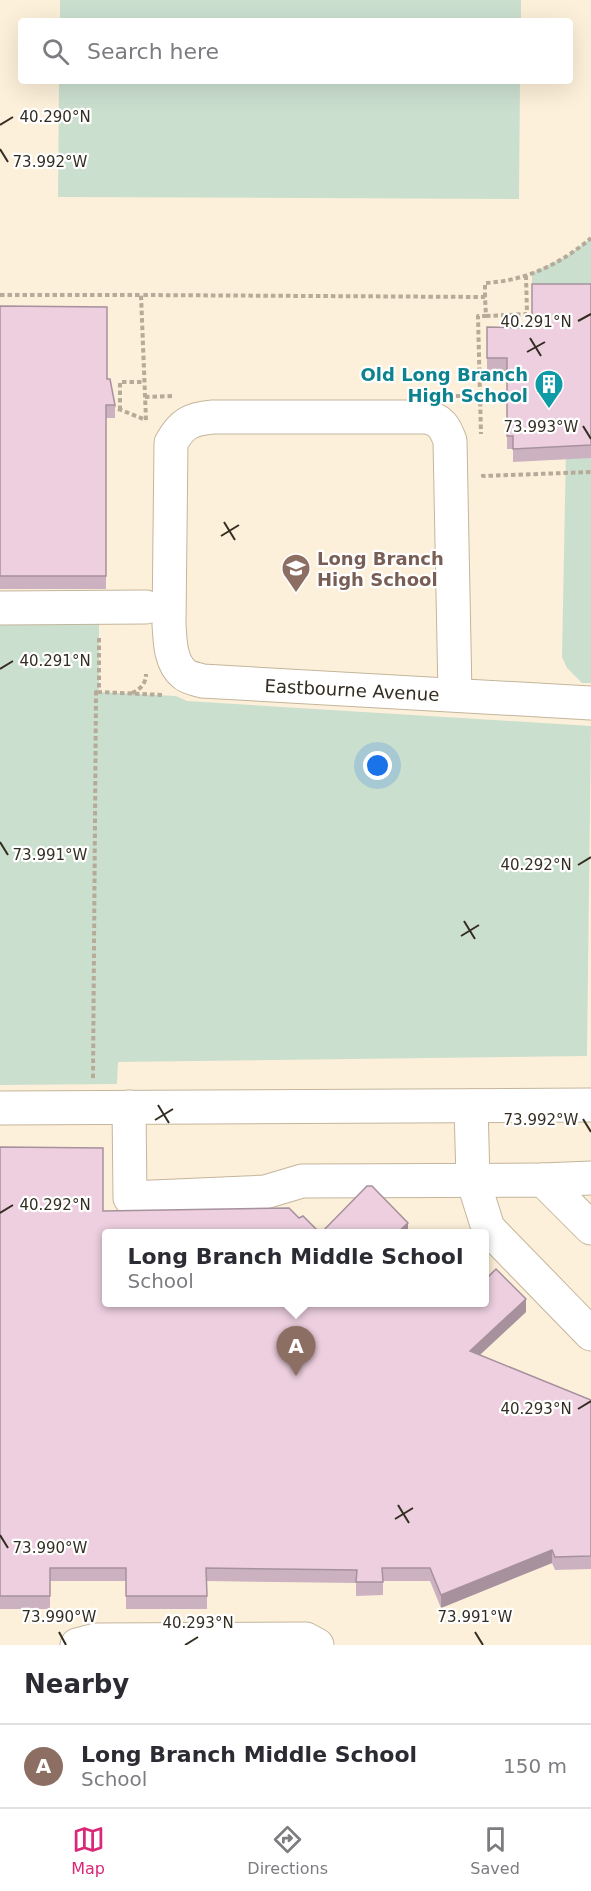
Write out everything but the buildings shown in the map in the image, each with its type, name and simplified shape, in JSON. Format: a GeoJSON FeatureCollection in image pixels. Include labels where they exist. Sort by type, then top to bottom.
{"type":"FeatureCollection","features":[{"type":"Feature","properties":{"kind":"street","name":"Eastbourne Avenue"},"geometry":{"type":"LineString","coordinates":[[455,695],[450,441],[445,428],[437,420],[426,417],[213,417],[198,418],[186,424],[177,433],[171,443],[158,607],[175,661],[184,674],[202,681],[591,704]]}},
{"type":"Feature","properties":{"kind":"street"},"geometry":{"type":"LineString","coordinates":[[0,608],[158,607]]}},
{"type":"Feature","properties":{"kind":"street"},"geometry":{"type":"LineString","coordinates":[[0,1108],[591,1105]]}},
{"type":"Feature","properties":{"kind":"street"},"geometry":{"type":"LineString","coordinates":[[471,1106],[472,1180],[488,1228],[591,1334]]}},
{"type":"Feature","properties":{"kind":"street"},"geometry":{"type":"LineString","coordinates":[[129,1107],[130,1198],[265,1192],[302,1181],[591,1178]]}},
{"type":"Feature","properties":{"kind":"street"},"geometry":{"type":"LineString","coordinates":[[543,1179],[591,1228]]}},
{"type":"Feature","properties":{"kind":"street"},"geometry":{"type":"LineString","coordinates":[[77,1645],[96,1640],[306,1638],[317,1645]]}},
{"type":"Feature","properties":{"kind":"path"},"geometry":{"type":"LineString","coordinates":[[486,316],[485,283],[505,281],[526,275],[567,256],[591,238]]}},
{"type":"Feature","properties":{"kind":"path"},"geometry":{"type":"LineString","coordinates":[[480,396],[478,316],[527,314],[526,275]]}},
{"type":"Feature","properties":{"kind":"path"},"geometry":{"type":"LineString","coordinates":[[0,295],[485,297]]}},
{"type":"Feature","properties":{"kind":"path"},"geometry":{"type":"LineString","coordinates":[[141,295],[146,428]]}},
{"type":"Feature","properties":{"kind":"path"},"geometry":{"type":"LineString","coordinates":[[120,410],[120,382],[144,382]]}},
{"type":"Feature","properties":{"kind":"path"},"geometry":{"type":"LineString","coordinates":[[145,397],[179,396]]}},
{"type":"Feature","properties":{"kind":"path"},"geometry":{"type":"LineString","coordinates":[[111,406],[146,420]]}},
{"type":"Feature","properties":{"kind":"path"},"geometry":{"type":"LineString","coordinates":[[93,1085],[96,692],[99,692],[99,607]]}},
{"type":"Feature","properties":{"kind":"path"},"geometry":{"type":"LineString","coordinates":[[130,694],[143,685],[146,680],[146,670]]}},
{"type":"Feature","properties":{"kind":"path"},"geometry":{"type":"LineString","coordinates":[[99,692],[164,695]]}},
{"type":"Feature","properties":{"kind":"green space"},"geometry":{"type":"Polygon","coordinates":[[[60,0],[521,0],[521,18],[60,18],[60,0]]]}},
{"type":"Feature","properties":{"kind":"green space"},"geometry":{"type":"Polygon","coordinates":[[[59,84],[520,84],[519,199],[58,197],[59,84]]]}},
{"type":"Feature","properties":{"kind":"green space"},"geometry":{"type":"Polygon","coordinates":[[[591,238],[591,297],[532,297],[532,273],[567,256],[591,238]]]}},
{"type":"Feature","properties":{"kind":"green space"},"geometry":{"type":"Polygon","coordinates":[[[566,448],[591,458],[591,683],[582,683],[567,668],[562,657],[566,448]]]}},
{"type":"Feature","properties":{"kind":"green space"},"geometry":{"type":"Polygon","coordinates":[[[99,607],[99,692],[176,696],[187,701],[591,726],[587,1056],[118,1062],[117,1084],[0,1085],[0,608],[99,607]]]}},
{"type":"Feature","properties":{"kind":"place","name":"Old Long Branch High School"},"geometry":{"type":"Point","coordinates":[549,410]}},
{"type":"Feature","properties":{"kind":"place","name":"Long Branch High School"},"geometry":{"type":"Point","coordinates":[296,594]}},
{"type":"Feature","properties":{"kind":"place","name":"Long Branch Middle School"},"geometry":{"type":"Point","coordinates":[296,1376]}}]}
